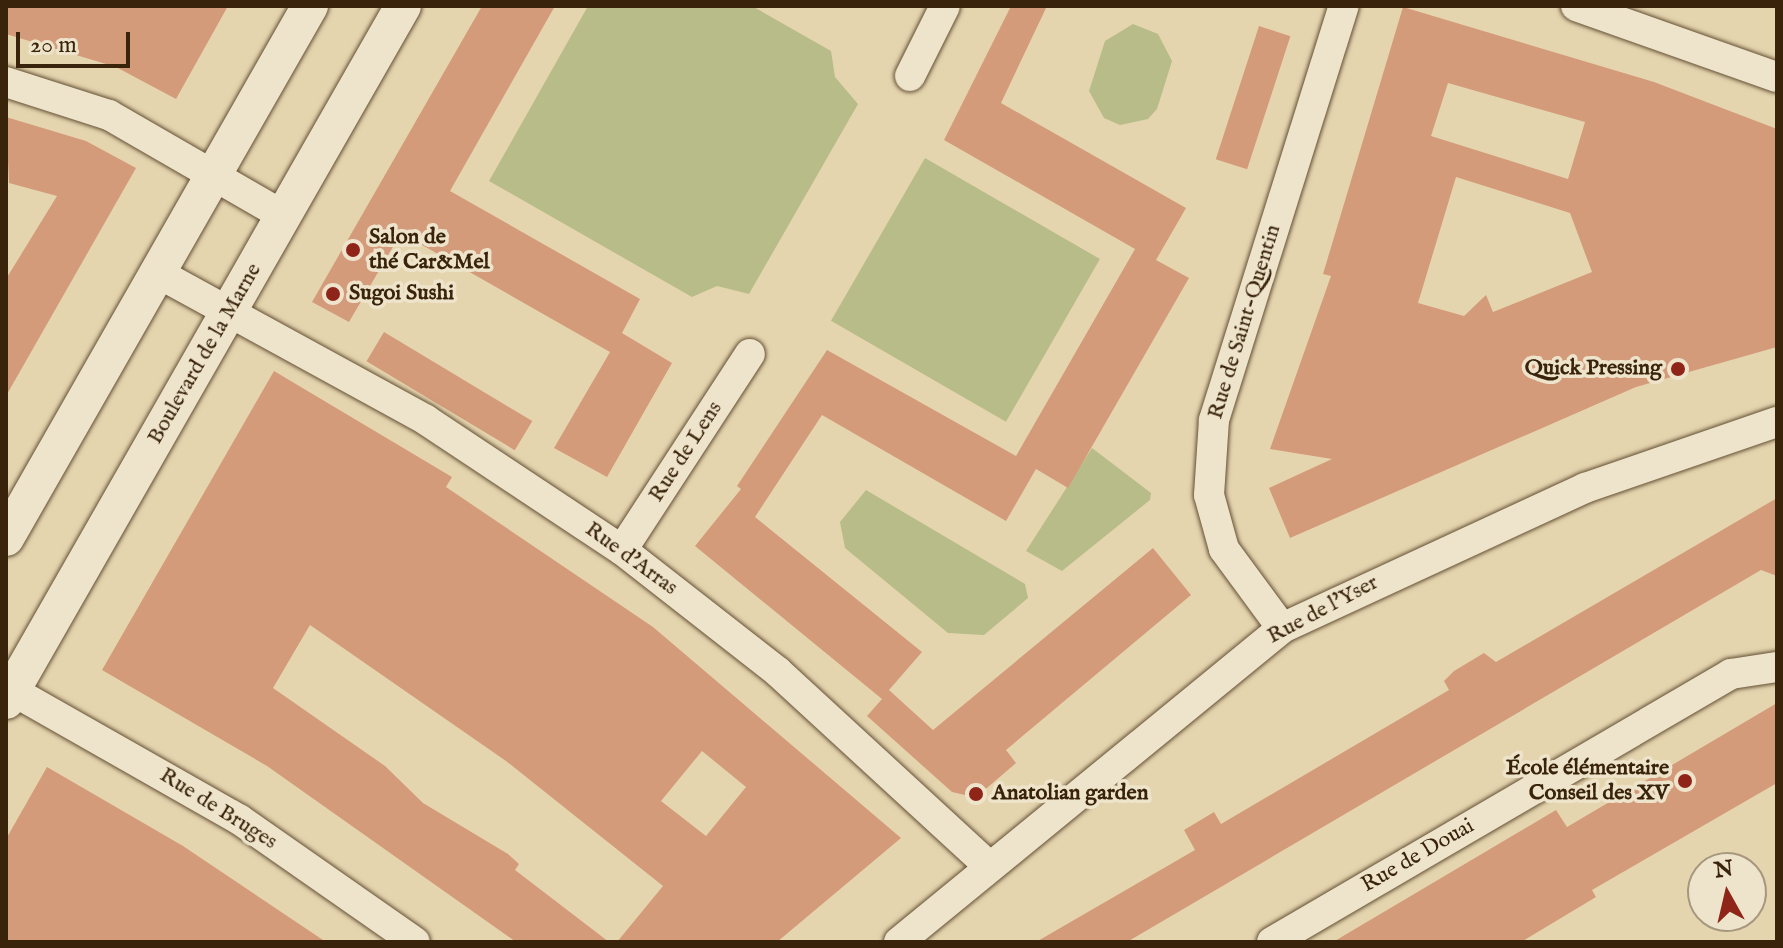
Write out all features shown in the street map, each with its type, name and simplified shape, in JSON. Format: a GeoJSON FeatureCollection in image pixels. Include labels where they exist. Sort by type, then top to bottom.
{"type":"FeatureCollection","features":[{"type":"Feature","properties":{"kind":"street"},"geometry":{"type":"LineString","coordinates":[[6,538],[310,6]]}},
{"type":"Feature","properties":{"kind":"street","name":"Boulevard de la Marne"},"geometry":{"type":"LineString","coordinates":[[8,692],[403,6]]}},
{"type":"Feature","properties":{"kind":"street"},"geometry":{"type":"LineString","coordinates":[[910,76],[945,6]]}},
{"type":"Feature","properties":{"kind":"street","name":"Rue de Saint-Quentin"},"geometry":{"type":"LineString","coordinates":[[1282,628],[1224,549],[1209,495],[1214,420],[1344,6]]}},
{"type":"Feature","properties":{"kind":"street"},"geometry":{"type":"LineString","coordinates":[[1576,6],[1626,13],[1777,77]]}},
{"type":"Feature","properties":{"kind":"street"},"geometry":{"type":"LineString","coordinates":[[6,82],[109,115],[211,177],[284,216]]}},
{"type":"Feature","properties":{"kind":"street","name":"Rue d'Arras"},"geometry":{"type":"LineString","coordinates":[[156,272],[426,420],[622,550],[778,672],[989,866]]}},
{"type":"Feature","properties":{"kind":"street","name":"Rue de Lens"},"geometry":{"type":"LineString","coordinates":[[622,550],[750,354]]}},
{"type":"Feature","properties":{"kind":"street","name":"Rue de l'Yser"},"geometry":{"type":"LineString","coordinates":[[899,942],[1282,628],[1585,488],[1777,422]]}},
{"type":"Feature","properties":{"kind":"street","name":"Rue de Douai"},"geometry":{"type":"LineString","coordinates":[[1272,942],[1731,674],[1777,667]]}},
{"type":"Feature","properties":{"kind":"street","name":"Rue de Bruges"},"geometry":{"type":"LineString","coordinates":[[8,692],[240,820],[415,942]]}},
{"type":"Feature","properties":{"kind":"green space"},"geometry":{"type":"Polygon","coordinates":[[[588,6],[752,6],[831,51],[835,77],[858,104],[749,294],[717,286],[692,297],[489,181],[588,6]]]}},
{"type":"Feature","properties":{"kind":"green space"},"geometry":{"type":"Polygon","coordinates":[[[1133,24],[1158,34],[1172,61],[1157,109],[1148,119],[1120,125],[1104,118],[1089,91],[1105,41],[1133,24]]]}},
{"type":"Feature","properties":{"kind":"green space"},"geometry":{"type":"Polygon","coordinates":[[[925,158],[1100,259],[1006,422],[831,321],[925,158]]]}},
{"type":"Feature","properties":{"kind":"green space"},"geometry":{"type":"Polygon","coordinates":[[[1092,448],[1151,493],[1150,500],[1062,571],[1026,551],[1092,448]]]}},
{"type":"Feature","properties":{"kind":"green space"},"geometry":{"type":"Polygon","coordinates":[[[866,490],[1025,584],[1028,598],[984,635],[948,633],[845,548],[840,522],[866,490]]]}},
{"type":"Feature","properties":{"kind":"building"},"geometry":{"type":"Polygon","coordinates":[[[6,6],[228,6],[176,99],[116,67],[6,34],[6,6]]]}},
{"type":"Feature","properties":{"kind":"building"},"geometry":{"type":"Polygon","coordinates":[[[482,6],[555,6],[450,191],[640,299],[622,333],[672,363],[607,477],[554,448],[610,352],[401,233],[349,322],[312,302],[482,6]]]}},
{"type":"Feature","properties":{"kind":"building"},"geometry":{"type":"Polygon","coordinates":[[[1011,6],[1047,6],[1001,103],[1186,208],[1156,260],[1189,278],[1068,488],[1036,469],[1006,521],[822,415],[755,517],[922,652],[889,690],[933,730],[1153,548],[1191,595],[1006,750],[1016,763],[987,788],[965,795],[952,792],[867,716],[882,699],[695,546],[741,489],[737,486],[827,350],[1016,456],[1135,249],[944,140],[1011,6]]]}},
{"type":"Feature","properties":{"kind":"building"},"geometry":{"type":"Polygon","coordinates":[[[1403,7],[1654,82],[1777,129],[1777,347],[1636,387],[1290,538],[1269,488],[1332,459],[1270,449],[1331,276],[1323,274],[1403,7]],[[1448,83],[1431,136],[1568,179],[1585,122],[1448,83]],[[1456,177],[1418,303],[1464,316],[1486,295],[1493,312],[1592,272],[1570,213],[1456,177]]]}},
{"type":"Feature","properties":{"kind":"building"},"geometry":{"type":"Polygon","coordinates":[[[1259,26],[1290,36],[1247,169],[1216,159],[1259,26]]]}},
{"type":"Feature","properties":{"kind":"building"},"geometry":{"type":"Polygon","coordinates":[[[6,117],[86,141],[136,168],[6,396],[6,279],[57,196],[9,183],[6,117]]]}},
{"type":"Feature","properties":{"kind":"building"},"geometry":{"type":"Polygon","coordinates":[[[384,332],[532,421],[515,450],[366,361],[384,332]]]}},
{"type":"Feature","properties":{"kind":"building"},"geometry":{"type":"Polygon","coordinates":[[[274,371],[452,477],[446,487],[653,627],[901,838],[777,942],[617,942],[663,886],[506,761],[310,625],[273,688],[385,766],[423,803],[508,854],[519,864],[515,870],[609,942],[516,942],[267,766],[102,670],[274,371]],[[702,751],[661,801],[706,836],[746,787],[702,751]]]}},
{"type":"Feature","properties":{"kind":"building"},"geometry":{"type":"Polygon","coordinates":[[[1777,498],[1777,576],[1761,570],[1127,942],[1036,942],[1195,850],[1184,830],[1214,812],[1221,824],[1449,690],[1444,681],[1454,671],[1484,653],[1496,662],[1777,498]]]}},
{"type":"Feature","properties":{"kind":"building"},"geometry":{"type":"Polygon","coordinates":[[[1777,703],[1777,783],[1592,890],[1596,897],[1521,942],[1333,942],[1556,810],[1567,827],[1777,703]]]}},
{"type":"Feature","properties":{"kind":"building"},"geometry":{"type":"Polygon","coordinates":[[[47,767],[183,846],[326,942],[6,942],[6,839],[47,767]]]}},
{"type":"Feature","properties":{"kind":"place","name":"Salon de thé Car&Mel"},"geometry":{"type":"Point","coordinates":[353,250]}},
{"type":"Feature","properties":{"kind":"place","name":"Sugoi Sushi"},"geometry":{"type":"Point","coordinates":[333,294]}},
{"type":"Feature","properties":{"kind":"place","name":"Quick Pressing"},"geometry":{"type":"Point","coordinates":[1678,369]}},
{"type":"Feature","properties":{"kind":"place","name":"École élémentaire Conseil des XV"},"geometry":{"type":"Point","coordinates":[1685,781]}},
{"type":"Feature","properties":{"kind":"place","name":"Anatolian garden"},"geometry":{"type":"Point","coordinates":[976,794]}}]}
